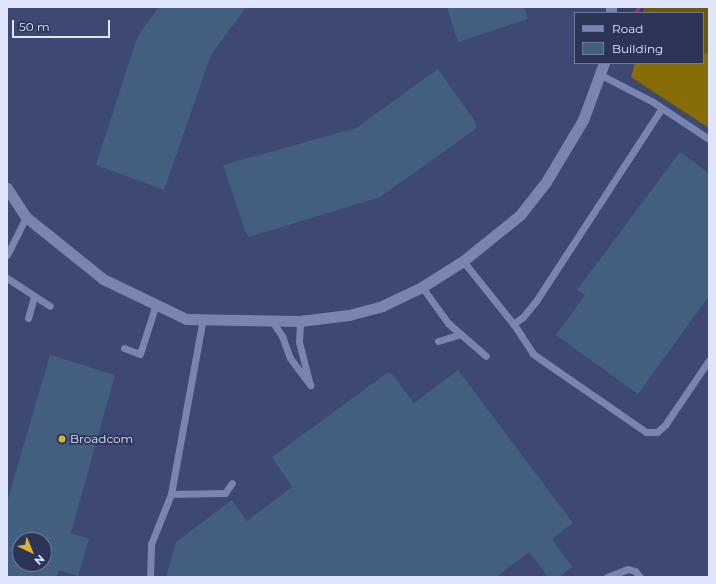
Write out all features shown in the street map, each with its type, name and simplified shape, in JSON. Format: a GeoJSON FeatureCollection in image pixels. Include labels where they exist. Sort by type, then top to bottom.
{"type":"FeatureCollection","features":[{"type":"Feature","properties":{"kind":"street"},"geometry":{"type":"LineString","coordinates":[[7,188],[26,217],[103,279],[186,319],[203,318],[300,321],[349,315],[382,306],[422,287],[463,261],[520,215],[546,182],[583,120],[601,75],[604,64]]}},
{"type":"Feature","properties":{"kind":"lane"},"geometry":{"type":"LineString","coordinates":[[601,75],[662,108],[709,139]]}},
{"type":"Feature","properties":{"kind":"lane"},"geometry":{"type":"LineString","coordinates":[[513,324],[523,317],[536,301],[662,108]]}},
{"type":"Feature","properties":{"kind":"lane"},"geometry":{"type":"LineString","coordinates":[[7,255],[26,217]]}},
{"type":"Feature","properties":{"kind":"lane"},"geometry":{"type":"LineString","coordinates":[[463,261],[513,324],[533,354],[646,432],[657,432],[665,426],[709,360]]}},
{"type":"Feature","properties":{"kind":"lane"},"geometry":{"type":"LineString","coordinates":[[7,278],[34,298],[50,306]]}},
{"type":"Feature","properties":{"kind":"lane"},"geometry":{"type":"LineString","coordinates":[[422,287],[448,323],[486,356]]}},
{"type":"Feature","properties":{"kind":"lane"},"geometry":{"type":"LineString","coordinates":[[28,318],[34,298]]}},
{"type":"Feature","properties":{"kind":"lane"},"geometry":{"type":"LineString","coordinates":[[124,348],[140,354],[156,304]]}},
{"type":"Feature","properties":{"kind":"lane"},"geometry":{"type":"LineString","coordinates":[[150,577],[151,544],[171,494],[203,318]]}},
{"type":"Feature","properties":{"kind":"lane"},"geometry":{"type":"LineString","coordinates":[[272,321],[282,336],[290,358],[310,386],[299,342],[300,321]]}},
{"type":"Feature","properties":{"kind":"lane"},"geometry":{"type":"LineString","coordinates":[[438,341],[461,334]]}},
{"type":"Feature","properties":{"kind":"lane"},"geometry":{"type":"LineString","coordinates":[[171,494],[225,493],[232,484]]}},
{"type":"Feature","properties":{"kind":"lane"},"geometry":{"type":"LineString","coordinates":[[607,577],[628,569],[635,571],[640,577]]}},
{"type":"Feature","properties":{"kind":"shaded area"},"geometry":{"type":"Polygon","coordinates":[[[7,7],[607,7],[608,12],[574,12],[574,64],[704,64],[704,61],[709,61],[709,577],[7,577],[7,7]]]}},
{"type":"Feature","properties":{"kind":"shaded area"},"geometry":{"type":"Polygon","coordinates":[[[643,7],[709,7],[709,54],[704,53],[704,12],[643,12],[643,7]]]}},
{"type":"Feature","properties":{"kind":"shaded area"},"geometry":{"type":"Polygon","coordinates":[[[704,53],[709,54],[709,128],[631,77],[635,64],[704,64],[704,53]]]}},
{"type":"Feature","properties":{"kind":"building"},"geometry":{"type":"Polygon","coordinates":[[[159,7],[246,7],[211,55],[164,190],[96,165],[139,34],[159,7]]]}},
{"type":"Feature","properties":{"kind":"building"},"geometry":{"type":"Polygon","coordinates":[[[447,7],[524,7],[528,19],[458,42],[447,7]]]}},
{"type":"Feature","properties":{"kind":"building"},"geometry":{"type":"Polygon","coordinates":[[[438,69],[474,120],[477,128],[380,197],[249,237],[245,231],[223,165],[356,128],[438,69]]]}},
{"type":"Feature","properties":{"kind":"building"},"geometry":{"type":"Polygon","coordinates":[[[680,152],[709,173],[709,296],[638,394],[556,335],[585,295],[577,290],[680,152]]]}},
{"type":"Feature","properties":{"kind":"building","name":"Broadcom"},"geometry":{"type":"Polygon","coordinates":[[[50,355],[115,375],[71,533],[89,539],[78,576],[59,570],[57,577],[7,577],[7,502],[50,355]]]}},
{"type":"Feature","properties":{"kind":"building"},"geometry":{"type":"Polygon","coordinates":[[[458,370],[573,523],[552,539],[572,567],[559,577],[548,577],[529,552],[496,577],[166,577],[176,542],[232,500],[247,521],[292,487],[272,457],[387,373],[392,374],[414,403],[458,370]]]}},
{"type":"Feature","properties":{"kind":"waterway"},"geometry":{"type":"LineString","coordinates":[[636,12],[639,7]]}},
{"type":"Feature","properties":{"kind":"place","name":"Broadcom"},"geometry":{"type":"Point","coordinates":[62,439]}}]}
